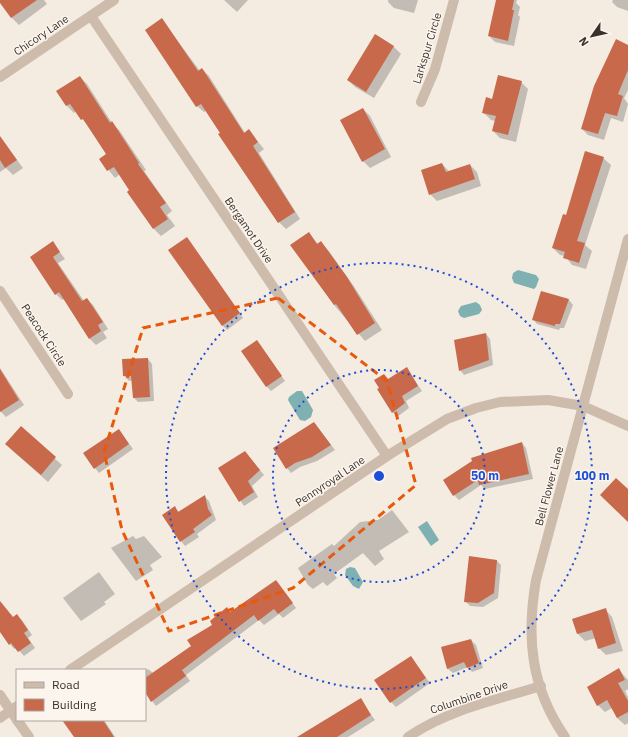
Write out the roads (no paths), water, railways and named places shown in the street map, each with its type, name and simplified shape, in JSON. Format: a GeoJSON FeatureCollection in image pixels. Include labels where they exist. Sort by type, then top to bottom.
{"type":"FeatureCollection","features":[{"type":"Feature","properties":{"kind":"street","name":"Chicory Lane"},"geometry":{"type":"LineString","coordinates":[[0,77],[114,0]]}},
{"type":"Feature","properties":{"kind":"street","name":"Larkspur Circle"},"geometry":{"type":"LineString","coordinates":[[421,102],[435,69],[454,0]]}},
{"type":"Feature","properties":{"kind":"street","name":"Bergamot Drive"},"geometry":{"type":"LineString","coordinates":[[91,16],[387,456]]}},
{"type":"Feature","properties":{"kind":"street","name":"Bell Flower Lane"},"geometry":{"type":"LineString","coordinates":[[565,737],[548,709],[534,666],[531,648],[532,607],[536,580],[628,239]]}},
{"type":"Feature","properties":{"kind":"street","name":"Peacock Circle"},"geometry":{"type":"LineString","coordinates":[[0,291],[68,394]]}},
{"type":"Feature","properties":{"kind":"street","name":"Pennyroyal Lane"},"geometry":{"type":"LineString","coordinates":[[71,669],[387,456],[447,419],[482,406],[518,400],[548,400],[582,406],[628,426]]}},
{"type":"Feature","properties":{"kind":"street","name":"Columbine Drive"},"geometry":{"type":"LineString","coordinates":[[408,737],[419,729],[450,714],[541,686]]}},
{"type":"Feature","properties":{"kind":"street"},"geometry":{"type":"LineString","coordinates":[[0,695],[14,708],[0,718]]}},
{"type":"Feature","properties":{"kind":"street"},"geometry":{"type":"LineString","coordinates":[[18,721],[29,737]]}},
{"type":"Feature","properties":{"kind":"water"},"geometry":{"type":"Polygon","coordinates":[[[518,270],[536,275],[539,279],[534,289],[514,283],[512,278],[513,273],[518,270]]]}},
{"type":"Feature","properties":{"kind":"water"},"geometry":{"type":"Polygon","coordinates":[[[476,302],[480,305],[482,310],[479,314],[464,318],[460,316],[458,311],[461,306],[476,302]]]}},
{"type":"Feature","properties":{"kind":"water"},"geometry":{"type":"Polygon","coordinates":[[[297,391],[302,391],[313,410],[311,417],[305,421],[300,420],[288,400],[289,397],[297,391]]]}},
{"type":"Feature","properties":{"kind":"water"},"geometry":{"type":"Polygon","coordinates":[[[427,521],[439,540],[431,546],[418,527],[427,521]]]}},
{"type":"Feature","properties":{"kind":"water"},"geometry":{"type":"Polygon","coordinates":[[[350,567],[355,568],[363,582],[359,589],[353,586],[345,575],[346,569],[350,567]]]}}]}
